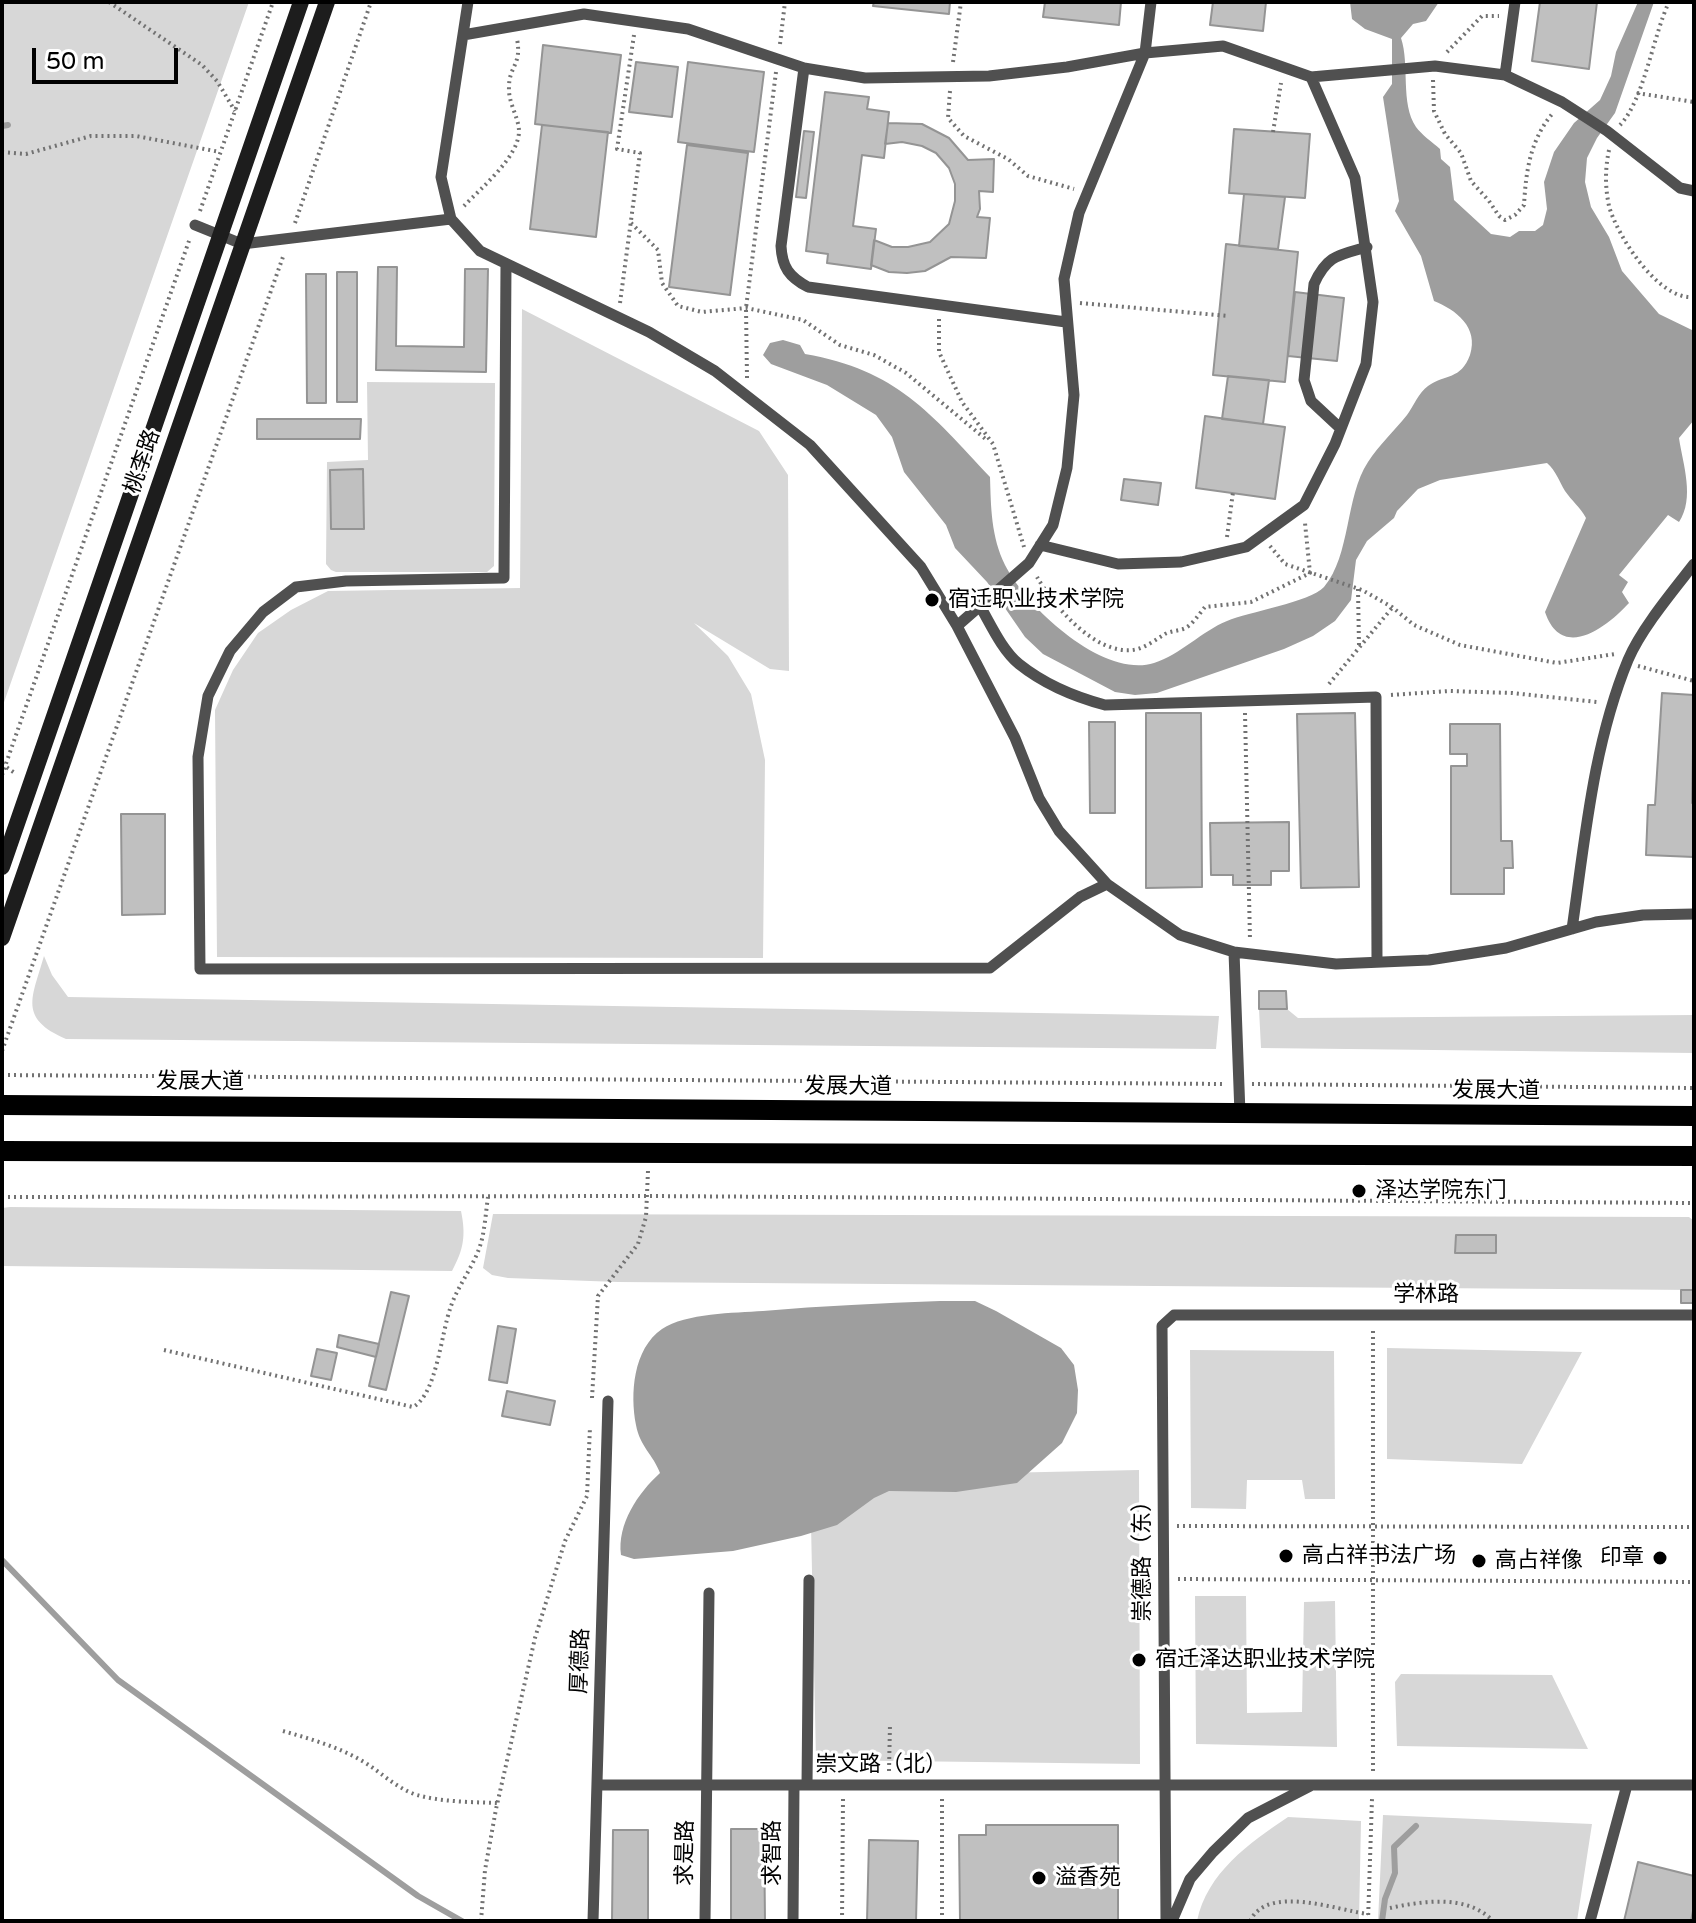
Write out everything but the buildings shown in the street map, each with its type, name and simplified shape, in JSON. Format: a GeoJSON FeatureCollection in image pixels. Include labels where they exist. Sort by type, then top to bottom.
{"type":"FeatureCollection","features":[{"type":"Feature","properties":{"kind":"main road","name":"桃李路"},"geometry":{"type":"LineString","coordinates":[[2,867],[301,2]]}},
{"type":"Feature","properties":{"kind":"main road","name":"桃李路"},"geometry":{"type":"LineString","coordinates":[[2,938],[327,2]]}},
{"type":"Feature","properties":{"kind":"main road","name":"发展大道"},"geometry":{"type":"LineString","coordinates":[[2,1105],[1694,1116]]}},
{"type":"Feature","properties":{"kind":"main road"},"geometry":{"type":"LineString","coordinates":[[2,1151],[1694,1156]]}},
{"type":"Feature","properties":{"kind":"lane"},"geometry":{"type":"LineString","coordinates":[[468,2],[441,177],[451,219],[480,251],[618,318],[715,371],[810,445],[921,567],[957,626],[1015,738],[1039,798],[1059,831],[1107,884],[1180,935],[1234,952],[1336,964],[1429,960],[1506,948],[1596,922],[1643,915],[1694,914]]}},
{"type":"Feature","properties":{"kind":"lane"},"geometry":{"type":"LineString","coordinates":[[957,626],[1029,563],[1053,525],[1067,468],[1074,395],[1064,279],[1079,213],[1145,53],[1151,2]]}},
{"type":"Feature","properties":{"kind":"lane"},"geometry":{"type":"LineString","coordinates":[[1505,75],[1515,2]]}},
{"type":"Feature","properties":{"kind":"lane"},"geometry":{"type":"LineString","coordinates":[[463,35],[584,14],[688,29],[804,68],[865,78],[989,76],[1145,53],[1223,46],[1311,77],[1435,66],[1505,75],[1566,104],[1607,131],[1680,188],[1694,191]]}},
{"type":"Feature","properties":{"kind":"lane"},"geometry":{"type":"LineString","coordinates":[[804,68],[781,246],[782,261],[791,278],[808,287],[1066,322]]}},
{"type":"Feature","properties":{"kind":"lane"},"geometry":{"type":"LineString","coordinates":[[1040,545],[1118,564],[1181,562],[1246,547],[1304,505],[1366,364],[1373,302],[1355,178],[1311,77]]}},
{"type":"Feature","properties":{"kind":"lane"},"geometry":{"type":"LineString","coordinates":[[195,225],[242,244],[451,219]]}},
{"type":"Feature","properties":{"kind":"lane"},"geometry":{"type":"LineString","coordinates":[[1340,428],[1311,401],[1304,380],[1314,284],[1321,269],[1332,257],[1367,247]]}},
{"type":"Feature","properties":{"kind":"lane"},"geometry":{"type":"LineString","coordinates":[[506,264],[504,578],[346,581],[296,587],[263,612],[230,651],[208,696],[198,757],[200,969],[990,968],[1080,897],[1107,884]]}},
{"type":"Feature","properties":{"kind":"lane"},"geometry":{"type":"LineString","coordinates":[[1572,929],[1602,734],[1633,651],[1694,564]]}},
{"type":"Feature","properties":{"kind":"lane"},"geometry":{"type":"LineString","coordinates":[[980,606],[1017,663],[1081,699],[1105,705],[1376,697],[1377,962]]}},
{"type":"Feature","properties":{"kind":"lane"},"geometry":{"type":"LineString","coordinates":[[1234,952],[1240,1114]]}},
{"type":"Feature","properties":{"kind":"lane","name":"学林路"},"geometry":{"type":"LineString","coordinates":[[1162,1326],[1174,1315],[1694,1315]]}},
{"type":"Feature","properties":{"kind":"lane","name":"崇德路（东）"},"geometry":{"type":"LineString","coordinates":[[1162,1326],[1164,1785],[1169,1921]]}},
{"type":"Feature","properties":{"kind":"lane","name":"厚德路"},"geometry":{"type":"LineString","coordinates":[[593,1921],[608,1401]]}},
{"type":"Feature","properties":{"kind":"lane"},"geometry":{"type":"LineString","coordinates":[[807,1785],[809,1580]]}},
{"type":"Feature","properties":{"kind":"lane","name":"求是路"},"geometry":{"type":"LineString","coordinates":[[705,1921],[709,1593]]}},
{"type":"Feature","properties":{"kind":"lane","name":"崇文路（北）"},"geometry":{"type":"LineString","coordinates":[[597,1785],[1694,1785]]}},
{"type":"Feature","properties":{"kind":"lane","name":"求智路"},"geometry":{"type":"LineString","coordinates":[[793,1921],[794,1785]]}},
{"type":"Feature","properties":{"kind":"lane"},"geometry":{"type":"LineString","coordinates":[[1169,1921],[1190,1879],[1248,1818],[1311,1785]]}},
{"type":"Feature","properties":{"kind":"lane"},"geometry":{"type":"LineString","coordinates":[[1590,1921],[1627,1785]]}},
{"type":"Feature","properties":{"kind":"path"},"geometry":{"type":"LineString","coordinates":[[109,2],[202,65],[217,81],[235,111]]}},
{"type":"Feature","properties":{"kind":"path"},"geometry":{"type":"LineString","coordinates":[[2,775],[273,2]]}},
{"type":"Feature","properties":{"kind":"path"},"geometry":{"type":"LineString","coordinates":[[2,1051],[371,2]]}},
{"type":"Feature","properties":{"kind":"path"},"geometry":{"type":"LineString","coordinates":[[747,396],[746,308],[785,2]]}},
{"type":"Feature","properties":{"kind":"path"},"geometry":{"type":"LineString","coordinates":[[961,2],[948,118],[964,136],[1008,159],[1028,176],[1088,194]]}},
{"type":"Feature","properties":{"kind":"path"},"geometry":{"type":"LineString","coordinates":[[1513,17],[1482,16],[1435,66],[1432,89],[1434,111],[1445,134],[1461,153],[1471,181],[1505,220],[1524,205],[1525,176],[1531,150],[1544,123],[1566,104]]}},
{"type":"Feature","properties":{"kind":"path"},"geometry":{"type":"LineString","coordinates":[[618,318],[640,153],[617,149],[636,21]]}},
{"type":"Feature","properties":{"kind":"path"},"geometry":{"type":"LineString","coordinates":[[451,219],[506,161],[517,144],[519,129],[509,86],[520,56],[515,27]]}},
{"type":"Feature","properties":{"kind":"path"},"geometry":{"type":"LineString","coordinates":[[1273,132],[1283,67]]}},
{"type":"Feature","properties":{"kind":"path"},"geometry":{"type":"LineString","coordinates":[[1637,93],[1694,102]]}},
{"type":"Feature","properties":{"kind":"path"},"geometry":{"type":"LineString","coordinates":[[2,152],[26,154],[91,136],[136,136],[220,152]]}},
{"type":"Feature","properties":{"kind":"path"},"geometry":{"type":"LineString","coordinates":[[631,223],[658,250],[662,283],[678,306],[702,312],[746,308],[803,320],[840,345],[885,361],[925,387],[993,444]]}},
{"type":"Feature","properties":{"kind":"path"},"geometry":{"type":"LineString","coordinates":[[1065,302],[1229,316]]}},
{"type":"Feature","properties":{"kind":"path"},"geometry":{"type":"LineString","coordinates":[[939,305],[939,352],[962,402],[993,444],[1029,563],[1058,608],[1084,632],[1112,648],[1132,650],[1169,632],[1186,628],[1205,607],[1251,602],[1310,573]]}},
{"type":"Feature","properties":{"kind":"path"},"geometry":{"type":"LineString","coordinates":[[1225,552],[1233,492]]}},
{"type":"Feature","properties":{"kind":"path"},"geometry":{"type":"LineString","coordinates":[[1304,505],[1310,573]]}},
{"type":"Feature","properties":{"kind":"path"},"geometry":{"type":"LineString","coordinates":[[1263,535],[1285,564],[1358,589],[1392,607],[1414,625],[1460,645],[1557,663],[1633,651]]}},
{"type":"Feature","properties":{"kind":"path"},"geometry":{"type":"LineString","coordinates":[[1358,589],[1356,615],[1359,647]]}},
{"type":"Feature","properties":{"kind":"path"},"geometry":{"type":"LineString","coordinates":[[1317,698],[1392,607]]}},
{"type":"Feature","properties":{"kind":"path"},"geometry":{"type":"LineString","coordinates":[[1627,663],[1694,681]]}},
{"type":"Feature","properties":{"kind":"path"},"geometry":{"type":"LineString","coordinates":[[1376,697],[1449,691],[1512,693],[1613,704]]}},
{"type":"Feature","properties":{"kind":"path"},"geometry":{"type":"LineString","coordinates":[[1245,701],[1250,954]]}},
{"type":"Feature","properties":{"kind":"path"},"geometry":{"type":"LineString","coordinates":[[2,1075],[1694,1088]]}},
{"type":"Feature","properties":{"kind":"path"},"geometry":{"type":"LineString","coordinates":[[591,1401],[598,1296],[638,1244],[649,1196],[648,1152]]}},
{"type":"Feature","properties":{"kind":"path"},"geometry":{"type":"LineString","coordinates":[[2,1197],[649,1196],[1694,1203]]}},
{"type":"Feature","properties":{"kind":"path"},"geometry":{"type":"LineString","coordinates":[[164,1350],[413,1407],[422,1402],[451,1306],[478,1250],[488,1197]]}},
{"type":"Feature","properties":{"kind":"path"},"geometry":{"type":"LineString","coordinates":[[1368,1921],[1373,1785],[1374,1315]]}},
{"type":"Feature","properties":{"kind":"path"},"geometry":{"type":"LineString","coordinates":[[481,1921],[485,1870],[497,1803],[535,1638],[565,1541],[587,1496],[591,1417]]}},
{"type":"Feature","properties":{"kind":"path"},"geometry":{"type":"LineString","coordinates":[[1163,1525],[1694,1527]]}},
{"type":"Feature","properties":{"kind":"path"},"geometry":{"type":"LineString","coordinates":[[1163,1579],[1694,1582]]}},
{"type":"Feature","properties":{"kind":"path"},"geometry":{"type":"LineString","coordinates":[[888,1785],[890,1724]]}},
{"type":"Feature","properties":{"kind":"path"},"geometry":{"type":"LineString","coordinates":[[283,1731],[342,1751],[417,1795],[497,1803]]}},
{"type":"Feature","properties":{"kind":"path"},"geometry":{"type":"LineString","coordinates":[[842,1921],[843,1785]]}},
{"type":"Feature","properties":{"kind":"path"},"geometry":{"type":"LineString","coordinates":[[942,1785],[942,1921]]}},
{"type":"Feature","properties":{"kind":"path"},"geometry":{"type":"LineString","coordinates":[[1250,1921],[1260,1907],[1276,1902],[1300,1901],[1368,1914]]}},
{"type":"Feature","properties":{"kind":"path"},"geometry":{"type":"LineString","coordinates":[[1390,1908],[1419,1902],[1446,1902],[1472,1907],[1493,1921]]}},
{"type":"Feature","properties":{"kind":"shaded area"},"geometry":{"type":"Polygon","coordinates":[[[2,2],[249,2],[2,708],[2,2]]]}},
{"type":"Feature","properties":{"kind":"shaded area"},"geometry":{"type":"Polygon","coordinates":[[[1350,2],[1439,2],[1426,21],[1413,24],[1401,38],[1411,117],[1418,130],[1440,149],[1441,159],[1450,167],[1454,200],[1491,234],[1510,237],[1519,231],[1535,231],[1543,225],[1547,209],[1544,182],[1554,152],[1574,123],[1600,100],[1611,76],[1616,52],[1638,2],[1654,2],[1615,113],[1587,158],[1585,182],[1591,207],[1609,237],[1622,271],[1659,314],[1694,331],[1694,420],[1679,438],[1687,492],[1684,513],[1679,522],[1668,515],[1619,575],[1628,582],[1622,592],[1629,603],[1597,630],[1573,637],[1562,635],[1553,627],[1545,612],[1586,518],[1550,466],[1547,463],[1440,480],[1418,489],[1394,518],[1367,541],[1356,560],[1351,600],[1335,621],[1313,636],[1157,693],[1135,695],[1115,692],[1043,654],[1025,637],[987,582],[955,548],[946,525],[904,472],[892,437],[876,415],[827,385],[771,364],[763,355],[770,343],[783,340],[800,345],[805,354],[837,361],[888,383],[929,414],[990,477],[997,543],[1015,582],[1068,636],[1112,660],[1134,665],[1154,663],[1227,621],[1317,592],[1333,574],[1339,559],[1355,492],[1368,462],[1425,389],[1462,369],[1472,345],[1464,321],[1434,301],[1421,256],[1395,211],[1399,201],[1383,97],[1392,84],[1392,39],[1365,29],[1352,19],[1350,2]]]}},
{"type":"Feature","properties":{"kind":"shaded area"},"geometry":{"type":"Polygon","coordinates":[[[522,309],[759,431],[788,475],[789,671],[770,669],[694,623],[728,656],[751,694],[765,760],[763,958],[217,957],[215,710],[233,670],[258,633],[291,610],[328,591],[520,588],[522,309]]]}},
{"type":"Feature","properties":{"kind":"shaded area"},"geometry":{"type":"Polygon","coordinates":[[[367,382],[495,383],[494,566],[487,572],[336,572],[326,564],[327,462],[368,460],[367,382]]]}},
{"type":"Feature","properties":{"kind":"shaded area"},"geometry":{"type":"Polygon","coordinates":[[[44,956],[52,975],[68,997],[1219,1016],[1216,1049],[66,1039],[41,1023],[32,1005],[44,956]]]}},
{"type":"Feature","properties":{"kind":"shaded area"},"geometry":{"type":"Polygon","coordinates":[[[1259,1009],[1287,1009],[1298,1018],[1694,1015],[1694,1053],[1261,1048],[1259,1009]]]}},
{"type":"Feature","properties":{"kind":"shaded area"},"geometry":{"type":"Polygon","coordinates":[[[2,1208],[461,1211],[464,1235],[452,1271],[2,1266],[2,1208]]]}},
{"type":"Feature","properties":{"kind":"shaded area"},"geometry":{"type":"Polygon","coordinates":[[[493,1214],[1689,1217],[1694,1221],[1694,1290],[618,1282],[508,1278],[492,1275],[483,1268],[493,1214]]]}},
{"type":"Feature","properties":{"kind":"shaded area"},"geometry":{"type":"Polygon","coordinates":[[[975,1301],[996,1311],[1061,1348],[1074,1365],[1078,1390],[1077,1413],[1062,1443],[1017,1483],[956,1492],[889,1491],[837,1525],[733,1551],[634,1559],[621,1555],[622,1532],[631,1510],[660,1473],[638,1433],[633,1400],[639,1360],[652,1338],[662,1329],[684,1320],[711,1315],[975,1301]]]}},
{"type":"Feature","properties":{"kind":"shaded area"},"geometry":{"type":"Polygon","coordinates":[[[1387,1348],[1582,1352],[1522,1464],[1387,1459],[1387,1348]]]}},
{"type":"Feature","properties":{"kind":"shaded area"},"geometry":{"type":"Polygon","coordinates":[[[1190,1350],[1334,1351],[1335,1499],[1305,1499],[1302,1480],[1247,1480],[1246,1509],[1191,1508],[1190,1350]]]}},
{"type":"Feature","properties":{"kind":"shaded area"},"geometry":{"type":"Polygon","coordinates":[[[1139,1470],[1140,1764],[816,1760],[810,1477],[1139,1470]]]}},
{"type":"Feature","properties":{"kind":"shaded area"},"geometry":{"type":"Polygon","coordinates":[[[1195,1596],[1246,1596],[1247,1713],[1302,1712],[1304,1602],[1335,1601],[1337,1747],[1196,1744],[1195,1596]]]}},
{"type":"Feature","properties":{"kind":"shaded area"},"geometry":{"type":"Polygon","coordinates":[[[1401,1674],[1552,1675],[1588,1749],[1397,1746],[1395,1682],[1401,1674]]]}},
{"type":"Feature","properties":{"kind":"shaded area"},"geometry":{"type":"Polygon","coordinates":[[[1383,1815],[1592,1824],[1577,1921],[1378,1921],[1383,1815]]]}},
{"type":"Feature","properties":{"kind":"shaded area"},"geometry":{"type":"Polygon","coordinates":[[[1288,1817],[1361,1821],[1359,1921],[1197,1921],[1202,1904],[1220,1874],[1259,1837],[1288,1817]]]}},
{"type":"Feature","properties":{"kind":"waterway"},"geometry":{"type":"LineString","coordinates":[[2,126],[8,125]]}},
{"type":"Feature","properties":{"kind":"waterway"},"geometry":{"type":"LineString","coordinates":[[2,1560],[118,1680],[418,1896],[462,1921]]}},
{"type":"Feature","properties":{"kind":"waterway"},"geometry":{"type":"LineString","coordinates":[[1382,1921],[1385,1899],[1395,1873],[1394,1847],[1416,1826]]}},
{"type":"Feature","properties":{"kind":"place","name":"宿迁职业技术学院"},"geometry":{"type":"Point","coordinates":[932,600]}},
{"type":"Feature","properties":{"kind":"place","name":"泽达学院东门"},"geometry":{"type":"Point","coordinates":[1359,1191]}},
{"type":"Feature","properties":{"kind":"place","name":"高占祥书法广场"},"geometry":{"type":"Point","coordinates":[1286,1556]}},
{"type":"Feature","properties":{"kind":"place","name":"印章"},"geometry":{"type":"Point","coordinates":[1660,1558]}},
{"type":"Feature","properties":{"kind":"place","name":"高占祥像"},"geometry":{"type":"Point","coordinates":[1479,1561]}},
{"type":"Feature","properties":{"kind":"place","name":"宿迁泽达职业技术学院"},"geometry":{"type":"Point","coordinates":[1139,1660]}},
{"type":"Feature","properties":{"kind":"place","name":"溢香苑"},"geometry":{"type":"Point","coordinates":[1039,1878]}}]}
